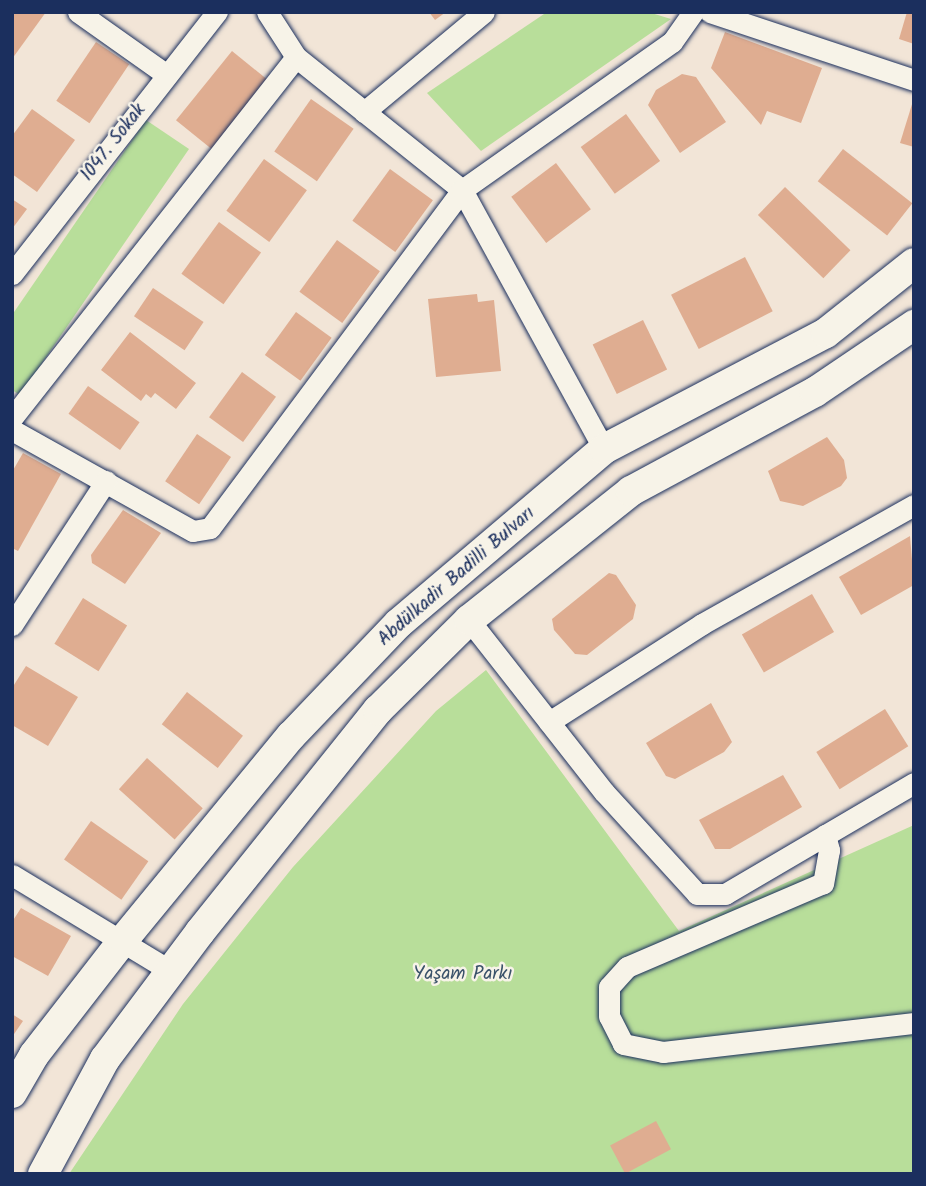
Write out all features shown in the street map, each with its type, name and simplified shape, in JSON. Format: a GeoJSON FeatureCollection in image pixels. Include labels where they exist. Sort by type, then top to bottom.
{"type":"FeatureCollection","features":[{"type":"Feature","properties":{"kind":"main road","name":"Abdülkadir Badilli Bulvarı"},"geometry":{"type":"LineString","coordinates":[[12,1093],[34,1055],[124,939],[291,736],[399,623],[604,449],[826,332],[914,263]]}},
{"type":"Feature","properties":{"kind":"main road","name":"Abdülkadir Badilli Bulvarı"},"geometry":{"type":"LineString","coordinates":[[43,1174],[105,1059],[379,710],[469,620],[631,491],[815,392],[914,325]]}},
{"type":"Feature","properties":{"kind":"street"},"geometry":{"type":"LineString","coordinates":[[78,12],[167,75]]}},
{"type":"Feature","properties":{"kind":"street","name":"1047. Sokak"},"geometry":{"type":"LineString","coordinates":[[12,274],[216,12]]}},
{"type":"Feature","properties":{"kind":"street"},"geometry":{"type":"LineString","coordinates":[[267,12],[296,57],[462,190],[604,449]]}},
{"type":"Feature","properties":{"kind":"street"},"geometry":{"type":"LineString","coordinates":[[365,112],[484,12]]}},
{"type":"Feature","properties":{"kind":"street"},"geometry":{"type":"LineString","coordinates":[[12,430],[193,531],[210,528],[462,190],[671,41],[693,12]]}},
{"type":"Feature","properties":{"kind":"street"},"geometry":{"type":"LineString","coordinates":[[710,12],[914,80]]}},
{"type":"Feature","properties":{"kind":"street"},"geometry":{"type":"LineString","coordinates":[[12,418],[296,57]]}},
{"type":"Feature","properties":{"kind":"street"},"geometry":{"type":"LineString","coordinates":[[12,625],[106,481]]}},
{"type":"Feature","properties":{"kind":"street"},"geometry":{"type":"LineString","coordinates":[[549,722],[702,624],[914,505]]}},
{"type":"Feature","properties":{"kind":"street"},"geometry":{"type":"LineString","coordinates":[[469,620],[604,792],[698,894],[724,894],[914,783]]}},
{"type":"Feature","properties":{"kind":"street"},"geometry":{"type":"LineString","coordinates":[[825,835],[829,850],[823,883],[627,967],[609,987],[609,1016],[623,1044],[663,1052],[914,1023]]}},
{"type":"Feature","properties":{"kind":"street"},"geometry":{"type":"LineString","coordinates":[[12,875],[124,939],[172,972]]}},
{"type":"Feature","properties":{"kind":"green space"},"geometry":{"type":"Polygon","coordinates":[[[547,12],[648,12],[671,19],[481,151],[427,93],[547,12]]]}},
{"type":"Feature","properties":{"kind":"green space"},"geometry":{"type":"Polygon","coordinates":[[[146,120],[189,149],[20,395],[12,390],[12,315],[146,120]]]}},
{"type":"Feature","properties":{"kind":"green space","name":"Yaşam Parkı"},"geometry":{"type":"Polygon","coordinates":[[[486,670],[679,931],[914,825],[914,1174],[69,1174],[183,1004],[293,867],[436,711],[486,670]]]}},
{"type":"Feature","properties":{"kind":"building"},"geometry":{"type":"Polygon","coordinates":[[[12,12],[46,12],[12,59],[12,12]]]}},
{"type":"Feature","properties":{"kind":"building"},"geometry":{"type":"Polygon","coordinates":[[[429,12],[446,12],[435,20],[429,12]]]}},
{"type":"Feature","properties":{"kind":"building"},"geometry":{"type":"Polygon","coordinates":[[[907,12],[914,12],[914,44],[899,39],[907,12]]]}},
{"type":"Feature","properties":{"kind":"building"},"geometry":{"type":"Polygon","coordinates":[[[725,32],[822,68],[801,123],[767,111],[761,125],[711,68],[725,32]]]}},
{"type":"Feature","properties":{"kind":"building"},"geometry":{"type":"Polygon","coordinates":[[[96,42],[129,64],[89,123],[56,101],[96,42]]]}},
{"type":"Feature","properties":{"kind":"building"},"geometry":{"type":"Polygon","coordinates":[[[232,51],[270,82],[214,151],[176,120],[232,51]]]}},
{"type":"Feature","properties":{"kind":"building"},"geometry":{"type":"Polygon","coordinates":[[[682,74],[696,77],[726,122],[680,153],[648,105],[656,90],[682,74]]]}},
{"type":"Feature","properties":{"kind":"building"},"geometry":{"type":"Polygon","coordinates":[[[311,99],[354,129],[317,181],[274,151],[311,99]]]}},
{"type":"Feature","properties":{"kind":"building"},"geometry":{"type":"Polygon","coordinates":[[[914,101],[914,147],[900,143],[914,101]]]}},
{"type":"Feature","properties":{"kind":"building"},"geometry":{"type":"Polygon","coordinates":[[[32,109],[75,140],[37,192],[12,174],[12,136],[32,109]]]}},
{"type":"Feature","properties":{"kind":"building"},"geometry":{"type":"Polygon","coordinates":[[[626,114],[660,161],[615,194],[581,147],[626,114]]]}},
{"type":"Feature","properties":{"kind":"building"},"geometry":{"type":"Polygon","coordinates":[[[843,149],[912,203],[887,235],[818,181],[843,149]]]}},
{"type":"Feature","properties":{"kind":"building"},"geometry":{"type":"Polygon","coordinates":[[[264,159],[307,190],[269,242],[226,211],[264,159]]]}},
{"type":"Feature","properties":{"kind":"building"},"geometry":{"type":"Polygon","coordinates":[[[556,163],[591,209],[546,243],[511,197],[556,163]]]}},
{"type":"Feature","properties":{"kind":"building"},"geometry":{"type":"Polygon","coordinates":[[[390,169],[433,200],[395,252],[352,221],[390,169]]]}},
{"type":"Feature","properties":{"kind":"building"},"geometry":{"type":"Polygon","coordinates":[[[785,187],[850,250],[823,278],[758,215],[785,187]]]}},
{"type":"Feature","properties":{"kind":"building"},"geometry":{"type":"Polygon","coordinates":[[[12,199],[27,209],[12,229],[12,199]]]}},
{"type":"Feature","properties":{"kind":"building"},"geometry":{"type":"Polygon","coordinates":[[[219,222],[261,253],[223,304],[181,274],[219,222]]]}},
{"type":"Feature","properties":{"kind":"building"},"geometry":{"type":"Polygon","coordinates":[[[337,240],[380,271],[342,323],[299,292],[337,240]]]}},
{"type":"Feature","properties":{"kind":"building"},"geometry":{"type":"Polygon","coordinates":[[[745,257],[773,311],[699,349],[671,295],[745,257]]]}},
{"type":"Feature","properties":{"kind":"building"},"geometry":{"type":"Polygon","coordinates":[[[153,288],[204,322],[185,350],[134,316],[153,288]]]}},
{"type":"Feature","properties":{"kind":"building"},"geometry":{"type":"Polygon","coordinates":[[[477,294],[478,302],[494,300],[501,371],[436,377],[428,299],[477,294]]]}},
{"type":"Feature","properties":{"kind":"building"},"geometry":{"type":"Polygon","coordinates":[[[296,312],[332,338],[300,381],[265,355],[296,312]]]}},
{"type":"Feature","properties":{"kind":"building"},"geometry":{"type":"Polygon","coordinates":[[[643,320],[667,369],[617,394],[593,345],[643,320]]]}},
{"type":"Feature","properties":{"kind":"building"},"geometry":{"type":"Polygon","coordinates":[[[130,332],[196,383],[176,409],[155,393],[151,398],[146,394],[141,401],[101,370],[130,332]]]}},
{"type":"Feature","properties":{"kind":"building"},"geometry":{"type":"Polygon","coordinates":[[[242,372],[276,397],[243,442],[209,417],[242,372]]]}},
{"type":"Feature","properties":{"kind":"building"},"geometry":{"type":"Polygon","coordinates":[[[88,386],[140,422],[120,450],[68,414],[88,386]]]}},
{"type":"Feature","properties":{"kind":"building"},"geometry":{"type":"Polygon","coordinates":[[[197,434],[231,457],[199,504],[165,481],[197,434]]]}},
{"type":"Feature","properties":{"kind":"building"},"geometry":{"type":"Polygon","coordinates":[[[827,437],[844,460],[847,478],[841,486],[803,506],[780,501],[768,471],[827,437]]]}},
{"type":"Feature","properties":{"kind":"building"},"geometry":{"type":"Polygon","coordinates":[[[23,453],[61,474],[18,551],[12,548],[12,472],[23,453]]]}},
{"type":"Feature","properties":{"kind":"building"},"geometry":{"type":"Polygon","coordinates":[[[123,510],[161,533],[125,584],[92,563],[91,555],[123,510]]]}},
{"type":"Feature","properties":{"kind":"building"},"geometry":{"type":"Polygon","coordinates":[[[910,536],[914,585],[861,615],[839,577],[910,536]]]}},
{"type":"Feature","properties":{"kind":"building"},"geometry":{"type":"Polygon","coordinates":[[[609,573],[616,575],[636,605],[633,619],[587,655],[575,654],[554,630],[552,619],[609,573]]]}},
{"type":"Feature","properties":{"kind":"building"},"geometry":{"type":"Polygon","coordinates":[[[812,594],[834,632],[764,673],[742,634],[812,594]]]}},
{"type":"Feature","properties":{"kind":"building"},"geometry":{"type":"Polygon","coordinates":[[[83,598],[127,626],[98,671],[54,644],[83,598]]]}},
{"type":"Feature","properties":{"kind":"building"},"geometry":{"type":"Polygon","coordinates":[[[26,666],[78,697],[48,746],[12,725],[12,688],[26,666]]]}},
{"type":"Feature","properties":{"kind":"building"},"geometry":{"type":"Polygon","coordinates":[[[187,692],[243,736],[218,768],[162,724],[187,692]]]}},
{"type":"Feature","properties":{"kind":"building"},"geometry":{"type":"Polygon","coordinates":[[[711,703],[732,742],[724,752],[675,779],[666,776],[646,743],[711,703]]]}},
{"type":"Feature","properties":{"kind":"building"},"geometry":{"type":"Polygon","coordinates":[[[885,709],[908,746],[840,789],[816,752],[885,709]]]}},
{"type":"Feature","properties":{"kind":"building"},"geometry":{"type":"Polygon","coordinates":[[[147,758],[203,808],[175,839],[119,789],[147,758]]]}},
{"type":"Feature","properties":{"kind":"building"},"geometry":{"type":"Polygon","coordinates":[[[783,775],[802,807],[730,849],[715,849],[699,820],[783,775]]]}},
{"type":"Feature","properties":{"kind":"building"},"geometry":{"type":"Polygon","coordinates":[[[91,821],[148,861],[121,900],[64,860],[91,821]]]}},
{"type":"Feature","properties":{"kind":"building"},"geometry":{"type":"Polygon","coordinates":[[[21,908],[71,936],[48,976],[12,956],[12,922],[21,908]]]}},
{"type":"Feature","properties":{"kind":"building"},"geometry":{"type":"Polygon","coordinates":[[[12,1014],[23,1021],[12,1037],[12,1014]]]}},
{"type":"Feature","properties":{"kind":"building"},"geometry":{"type":"Polygon","coordinates":[[[656,1121],[671,1149],[625,1174],[610,1145],[656,1121]]]}}]}
